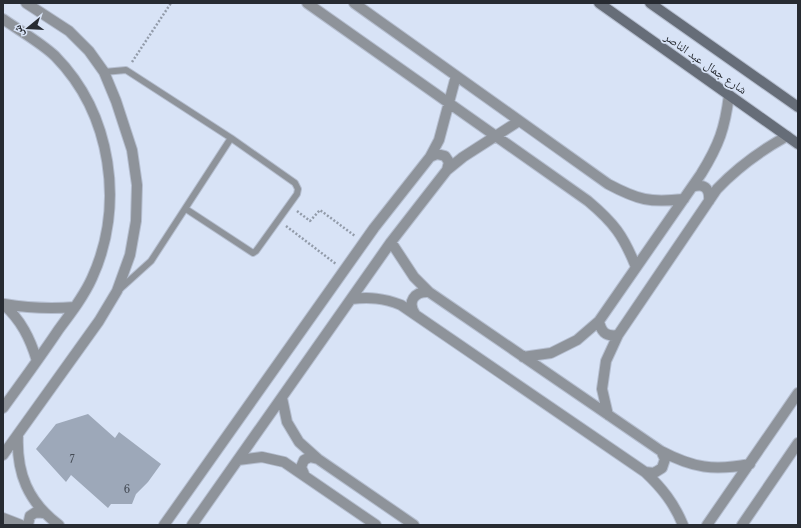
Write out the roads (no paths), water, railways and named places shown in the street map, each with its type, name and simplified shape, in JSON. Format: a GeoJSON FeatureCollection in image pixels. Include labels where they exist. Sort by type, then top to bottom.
{"type":"FeatureCollection","features":[{"type":"Feature","properties":{"kind":"main road","name":"شارع جمال عبد الناصر"},"geometry":{"type":"LineString","coordinates":[[599,3],[798,144]]}},
{"type":"Feature","properties":{"kind":"main road","name":"شارع جمال عبد الناصر"},"geometry":{"type":"LineString","coordinates":[[650,3],[798,107]]}},
{"type":"Feature","properties":{"kind":"street"},"geometry":{"type":"LineString","coordinates":[[3,455],[99,321],[117,291],[130,255],[136,220],[136,185],[132,150],[116,101],[104,72],[89,51],[69,31],[26,3]]}},
{"type":"Feature","properties":{"kind":"street"},"geometry":{"type":"LineString","coordinates":[[308,3],[588,201],[609,219],[626,241],[636,267]]}},
{"type":"Feature","properties":{"kind":"street"},"geometry":{"type":"LineString","coordinates":[[354,3],[608,184],[631,197],[657,202],[684,199]]}},
{"type":"Feature","properties":{"kind":"street"},"geometry":{"type":"LineString","coordinates":[[3,19],[54,56],[76,82],[93,112],[105,145],[110,179],[110,213],[104,247],[92,279],[75,307],[3,408]]}},
{"type":"Feature","properties":{"kind":"street"},"geometry":{"type":"LineString","coordinates":[[164,525],[344,270],[430,157],[439,140],[456,76]]}},
{"type":"Feature","properties":{"kind":"street"},"geometry":{"type":"LineString","coordinates":[[524,358],[552,353],[577,340],[599,321],[684,199],[716,150],[726,123],[729,95]]}},
{"type":"Feature","properties":{"kind":"street"},"geometry":{"type":"LineString","coordinates":[[192,525],[391,242],[448,170],[463,157],[519,121]]}},
{"type":"Feature","properties":{"kind":"street"},"geometry":{"type":"LineString","coordinates":[[608,415],[602,389],[606,361],[618,335],[717,189],[737,169],[761,151],[787,136]]}},
{"type":"Feature","properties":{"kind":"street"},"geometry":{"type":"LineString","coordinates":[[430,157],[437,154],[444,156],[449,162],[448,170]]}},
{"type":"Feature","properties":{"kind":"street"},"geometry":{"type":"LineString","coordinates":[[692,187],[699,184],[706,187],[710,193],[709,201]]}},
{"type":"Feature","properties":{"kind":"street"},"geometry":{"type":"LineString","coordinates":[[391,242],[414,277],[429,292],[661,451],[682,462],[704,468],[728,469],[750,464]]}},
{"type":"Feature","properties":{"kind":"street"},"geometry":{"type":"LineString","coordinates":[[415,314],[411,308],[411,301],[415,295],[421,292],[429,292]]}},
{"type":"Feature","properties":{"kind":"street"},"geometry":{"type":"LineString","coordinates":[[351,299],[368,297],[385,299],[401,305],[415,314],[645,472],[662,488],[675,507],[683,525]]}},
{"type":"Feature","properties":{"kind":"street"},"geometry":{"type":"LineString","coordinates":[[4,304],[28,308],[51,309],[75,307]]}},
{"type":"Feature","properties":{"kind":"street"},"geometry":{"type":"LineString","coordinates":[[4,304],[23,327],[30,340],[37,361]]}},
{"type":"Feature","properties":{"kind":"street"},"geometry":{"type":"LineString","coordinates":[[599,321],[600,328],[604,334],[611,336],[618,335]]}},
{"type":"Feature","properties":{"kind":"street"},"geometry":{"type":"LineString","coordinates":[[707,525],[798,393]]}},
{"type":"Feature","properties":{"kind":"street"},"geometry":{"type":"LineString","coordinates":[[282,398],[287,422],[299,442],[318,459],[414,525]]}},
{"type":"Feature","properties":{"kind":"street"},"geometry":{"type":"LineString","coordinates":[[18,434],[17,453],[22,476],[32,497],[43,513],[59,525]]}},
{"type":"Feature","properties":{"kind":"street"},"geometry":{"type":"LineString","coordinates":[[742,525],[798,443]]}},
{"type":"Feature","properties":{"kind":"street"},"geometry":{"type":"LineString","coordinates":[[645,472],[654,473],[662,468],[664,459],[661,451]]}},
{"type":"Feature","properties":{"kind":"street"},"geometry":{"type":"LineString","coordinates":[[238,460],[262,457],[284,462],[304,474],[376,525]]}},
{"type":"Feature","properties":{"kind":"street"},"geometry":{"type":"LineString","coordinates":[[304,474],[302,467],[304,460],[310,457],[318,459]]}},
{"type":"Feature","properties":{"kind":"street"},"geometry":{"type":"LineString","coordinates":[[28,525],[30,516],[36,512],[43,513]]}},
{"type":"Feature","properties":{"kind":"street"},"geometry":{"type":"LineString","coordinates":[[3,518],[21,525]]}},
{"type":"Feature","properties":{"kind":"lane"},"geometry":{"type":"LineString","coordinates":[[104,72],[126,70],[231,138],[295,183],[298,188],[297,194],[256,251],[253,253],[186,209]]}},
{"type":"Feature","properties":{"kind":"lane"},"geometry":{"type":"LineString","coordinates":[[117,291],[151,261],[231,138]]}}]}
